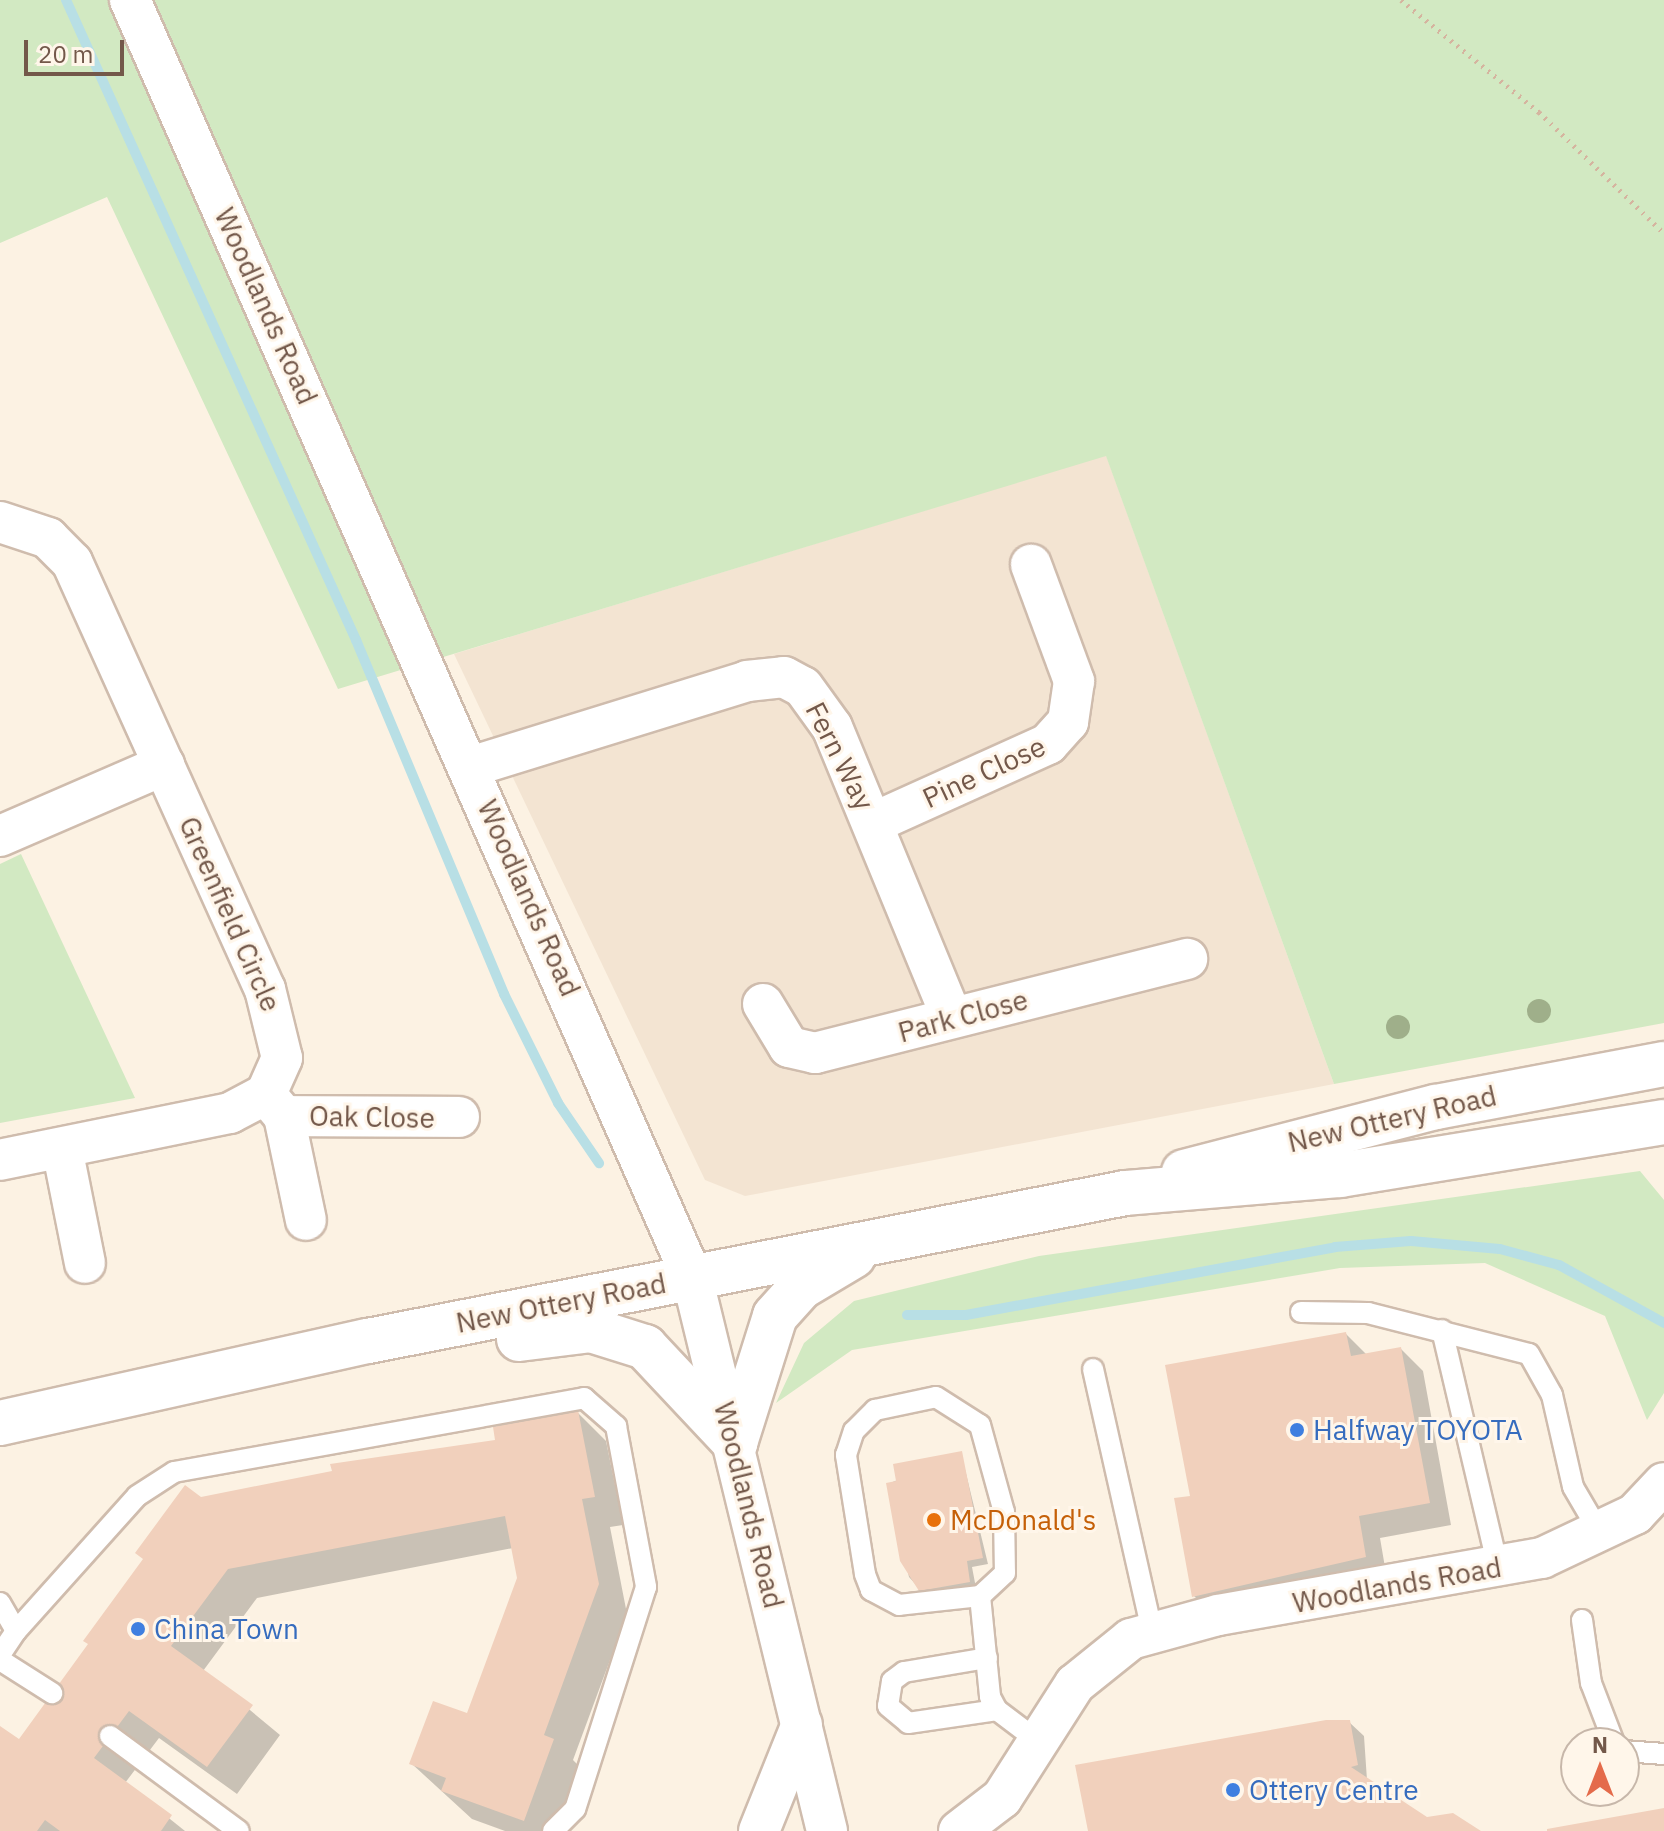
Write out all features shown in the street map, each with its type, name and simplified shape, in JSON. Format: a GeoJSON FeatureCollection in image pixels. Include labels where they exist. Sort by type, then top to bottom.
{"type":"FeatureCollection","features":[{"type":"Feature","properties":{"kind":"main road","name":"New Ottery Road"},"geometry":{"type":"LineString","coordinates":[[1125,1193],[1224,1158],[1406,1114],[1664,1064]]}},
{"type":"Feature","properties":{"kind":"main road","name":"New Ottery Road"},"geometry":{"type":"LineString","coordinates":[[0,1423],[368,1341],[1125,1193],[1340,1175],[1664,1122]]}},
{"type":"Feature","properties":{"kind":"main road"},"geometry":{"type":"LineString","coordinates":[[735,1443],[764,1338],[780,1309],[823,1273],[891,1238]]}},
{"type":"Feature","properties":{"kind":"main road"},"geometry":{"type":"LineString","coordinates":[[368,1341],[441,1347],[550,1333],[619,1335],[664,1363],[735,1443]]}},
{"type":"Feature","properties":{"kind":"street","name":"Woodlands Road"},"geometry":{"type":"LineString","coordinates":[[130,0],[692,1277],[735,1443],[827,1831]]}},
{"type":"Feature","properties":{"kind":"street","name":"Greenfield Circle"},"geometry":{"type":"LineString","coordinates":[[0,522],[48,538],[72,562],[281,1033],[275,1105]]}},
{"type":"Feature","properties":{"kind":"street","name":"Pine Close"},"geometry":{"type":"LineString","coordinates":[[873,823],[1048,744],[1068,722],[1074,681],[1031,565]]}},
{"type":"Feature","properties":{"kind":"street","name":"Fern Way"},"geometry":{"type":"LineString","coordinates":[[470,767],[747,681],[784,677],[819,706],[873,823],[951,1016]]}},
{"type":"Feature","properties":{"kind":"street"},"geometry":{"type":"LineString","coordinates":[[0,836],[164,765]]}},
{"type":"Feature","properties":{"kind":"street","name":"Park Close"},"geometry":{"type":"LineString","coordinates":[[763,1004],[789,1047],[815,1053],[951,1016],[1187,959]]}},
{"type":"Feature","properties":{"kind":"street"},"geometry":{"type":"LineString","coordinates":[[0,1160],[275,1105],[306,1220]]}},
{"type":"Feature","properties":{"kind":"street","name":"Oak Close"},"geometry":{"type":"LineString","coordinates":[[275,1105],[459,1117]]}},
{"type":"Feature","properties":{"kind":"street"},"geometry":{"type":"LineString","coordinates":[[62,1148],[85,1263]]}},
{"type":"Feature","properties":{"kind":"street","name":"Woodlands Road"},"geometry":{"type":"LineString","coordinates":[[959,1831],[1002,1798],[1075,1684],[1152,1630],[1542,1558],[1635,1514],[1664,1484]]}},
{"type":"Feature","properties":{"kind":"street"},"geometry":{"type":"LineString","coordinates":[[759,1831],[802,1724]]}},
{"type":"Feature","properties":{"kind":"lane"},"geometry":{"type":"LineString","coordinates":[[1301,1312],[1356,1311],[1503,1344],[1542,1368],[1573,1487],[1600,1533]]}},
{"type":"Feature","properties":{"kind":"lane"},"geometry":{"type":"LineString","coordinates":[[1442,1330],[1498,1566]]}},
{"type":"Feature","properties":{"kind":"lane"},"geometry":{"type":"LineString","coordinates":[[1093,1369],[1152,1630]]}},
{"type":"Feature","properties":{"kind":"lane"},"geometry":{"type":"LineString","coordinates":[[936,1397],[959,1405],[980,1425],[1008,1548],[1005,1573],[980,1596],[899,1605],[871,1590],[844,1480],[854,1431],[875,1410],[936,1397]]}},
{"type":"Feature","properties":{"kind":"lane"},"geometry":{"type":"LineString","coordinates":[[52,1693],[0,1658],[16,1631],[137,1496],[174,1472],[584,1398],[616,1426],[646,1587],[575,1809],[553,1831]]}},
{"type":"Feature","properties":{"kind":"lane"},"geometry":{"type":"LineString","coordinates":[[980,1596],[997,1710],[1038,1741]]}},
{"type":"Feature","properties":{"kind":"lane"},"geometry":{"type":"LineString","coordinates":[[0,1603],[16,1631]]}},
{"type":"Feature","properties":{"kind":"lane"},"geometry":{"type":"LineString","coordinates":[[1582,1620],[1591,1683],[1608,1727]]}},
{"type":"Feature","properties":{"kind":"lane"},"geometry":{"type":"LineString","coordinates":[[987,1658],[904,1672],[892,1681],[888,1706],[908,1723],[997,1710]]}},
{"type":"Feature","properties":{"kind":"lane"},"geometry":{"type":"LineString","coordinates":[[110,1736],[239,1831]]}},
{"type":"Feature","properties":{"kind":"lane"},"geometry":{"type":"LineString","coordinates":[[1640,1752],[1664,1754]]}},
{"type":"Feature","properties":{"kind":"path"},"geometry":{"type":"LineString","coordinates":[[1401,0],[1539,112],[1664,233]]}},
{"type":"Feature","properties":{"kind":"shaded area"},"geometry":{"type":"Polygon","coordinates":[[[1106,455],[1334,1084],[745,1196],[705,1180],[454,654],[1106,455]]]}},
{"type":"Feature","properties":{"kind":"green space"},"geometry":{"type":"Polygon","coordinates":[[[0,0],[1664,0],[1664,1023],[1334,1084],[1106,456],[338,689],[107,197],[0,243],[0,0]]]}},
{"type":"Feature","properties":{"kind":"green space"},"geometry":{"type":"Polygon","coordinates":[[[21,854],[135,1098],[0,1123],[0,864],[21,854]]]}},
{"type":"Feature","properties":{"kind":"green space"},"geometry":{"type":"Polygon","coordinates":[[[1640,1171],[1664,1200],[1664,1393],[1647,1420],[1605,1316],[1485,1263],[1340,1268],[852,1350],[776,1403],[804,1343],[854,1301],[1039,1256],[1640,1171]]]}},
{"type":"Feature","properties":{"kind":"building","name":"Halfway TOYOTA"},"geometry":{"type":"Polygon","coordinates":[[[1346,1332],[1351,1356],[1401,1347],[1430,1503],[1359,1516],[1366,1557],[1192,1597],[1174,1498],[1190,1496],[1165,1365],[1346,1332]]]}},
{"type":"Feature","properties":{"kind":"building","name":"China Town"},"geometry":{"type":"Polygon","coordinates":[[[578,1410],[595,1497],[582,1499],[599,1584],[544,1735],[554,1739],[524,1821],[441,1791],[446,1778],[409,1764],[433,1701],[467,1713],[517,1578],[505,1516],[228,1569],[171,1646],[253,1705],[207,1767],[129,1711],[94,1758],[172,1815],[161,1831],[60,1831],[45,1820],[37,1831],[0,1831],[0,1726],[19,1739],[88,1644],[83,1641],[143,1559],[135,1553],[185,1485],[201,1497],[332,1471],[330,1464],[495,1440],[493,1427],[578,1410]]]}},
{"type":"Feature","properties":{"kind":"building","name":"McDonald's"},"geometry":{"type":"Polygon","coordinates":[[[962,1451],[983,1558],[967,1561],[970,1582],[919,1591],[900,1561],[886,1483],[896,1481],[893,1464],[962,1451]]]}},
{"type":"Feature","properties":{"kind":"building","name":"Ottery Centre"},"geometry":{"type":"Polygon","coordinates":[[[1326,1720],[1350,1720],[1358,1765],[1351,1767],[1427,1817],[1453,1813],[1481,1831],[1088,1831],[1075,1765],[1326,1720]]]}},
{"type":"Feature","properties":{"kind":"building"},"geometry":{"type":"Polygon","coordinates":[[[1664,1808],[1664,1831],[1547,1831],[1547,1829],[1664,1808]]]}},
{"type":"Feature","properties":{"kind":"waterway"},"geometry":{"type":"LineString","coordinates":[[66,0],[356,640],[504,994],[558,1103],[599,1163]]}},
{"type":"Feature","properties":{"kind":"waterway"},"geometry":{"type":"LineString","coordinates":[[907,1315],[966,1315],[1335,1247],[1411,1241],[1500,1249],[1559,1265],[1664,1323]]}},
{"type":"Feature","properties":{"kind":"place","name":"Halfway TOYOTA"},"geometry":{"type":"Point","coordinates":[1297,1430]}},
{"type":"Feature","properties":{"kind":"place","name":"McDonald's"},"geometry":{"type":"Point","coordinates":[934,1520]}},
{"type":"Feature","properties":{"kind":"place","name":"China Town"},"geometry":{"type":"Point","coordinates":[138,1629]}},
{"type":"Feature","properties":{"kind":"place","name":"Ottery Centre"},"geometry":{"type":"Point","coordinates":[1233,1790]}}]}
